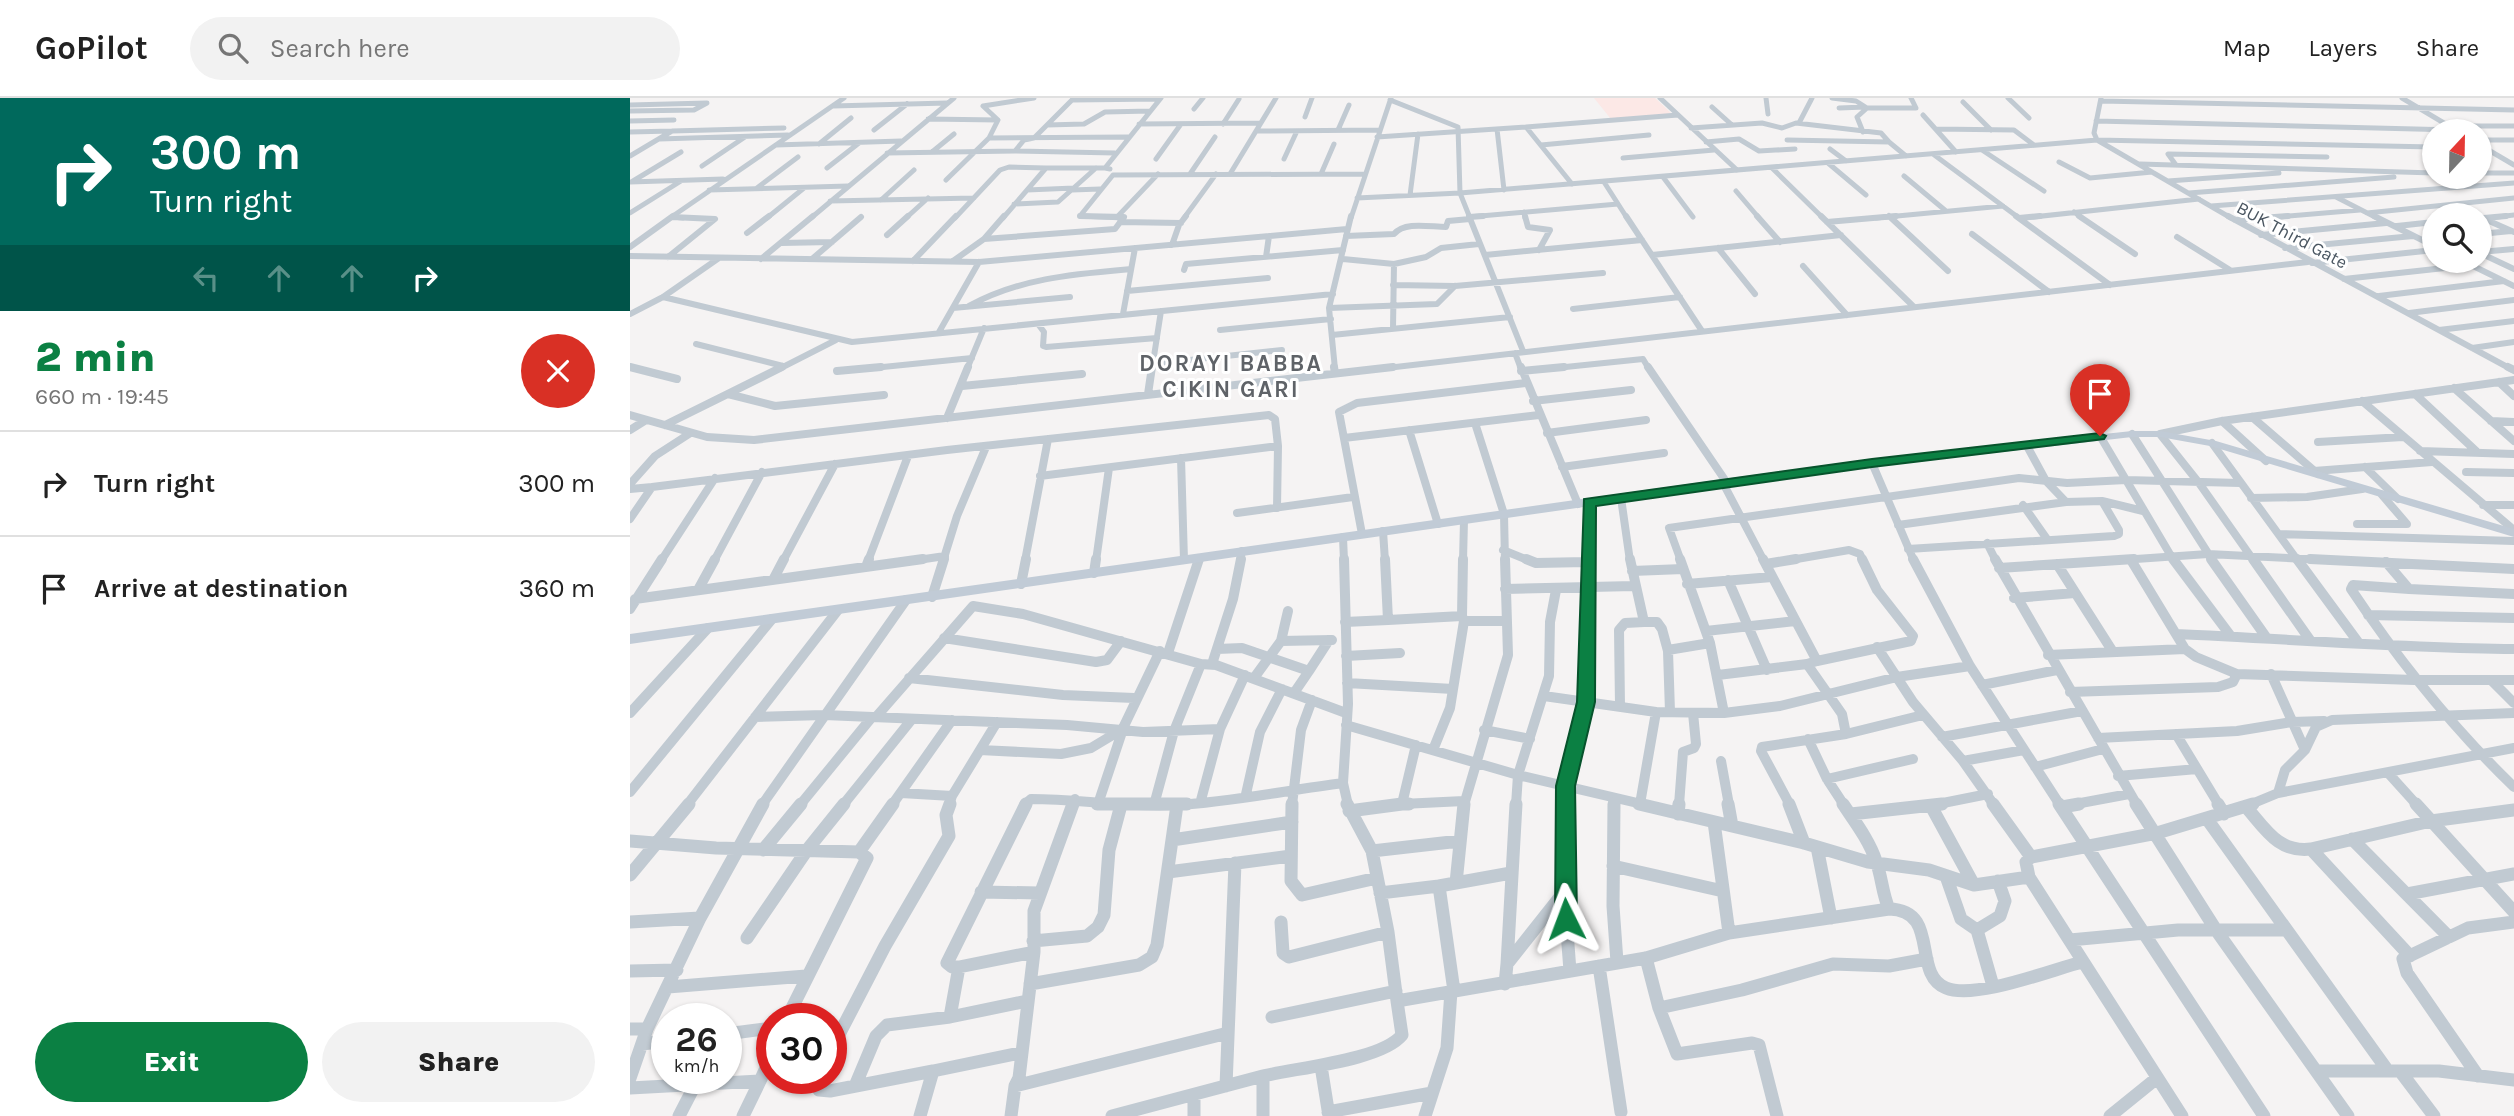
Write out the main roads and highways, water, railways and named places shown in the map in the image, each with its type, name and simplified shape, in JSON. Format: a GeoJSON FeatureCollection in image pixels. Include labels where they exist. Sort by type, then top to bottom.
{"type":"FeatureCollection","features":[{"type":"Feature","properties":{"kind":"district","name":"DORAYI BABBA CIKIN GARI"},"geometry":{"type":"Point","coordinates":[1231,376]}}]}
